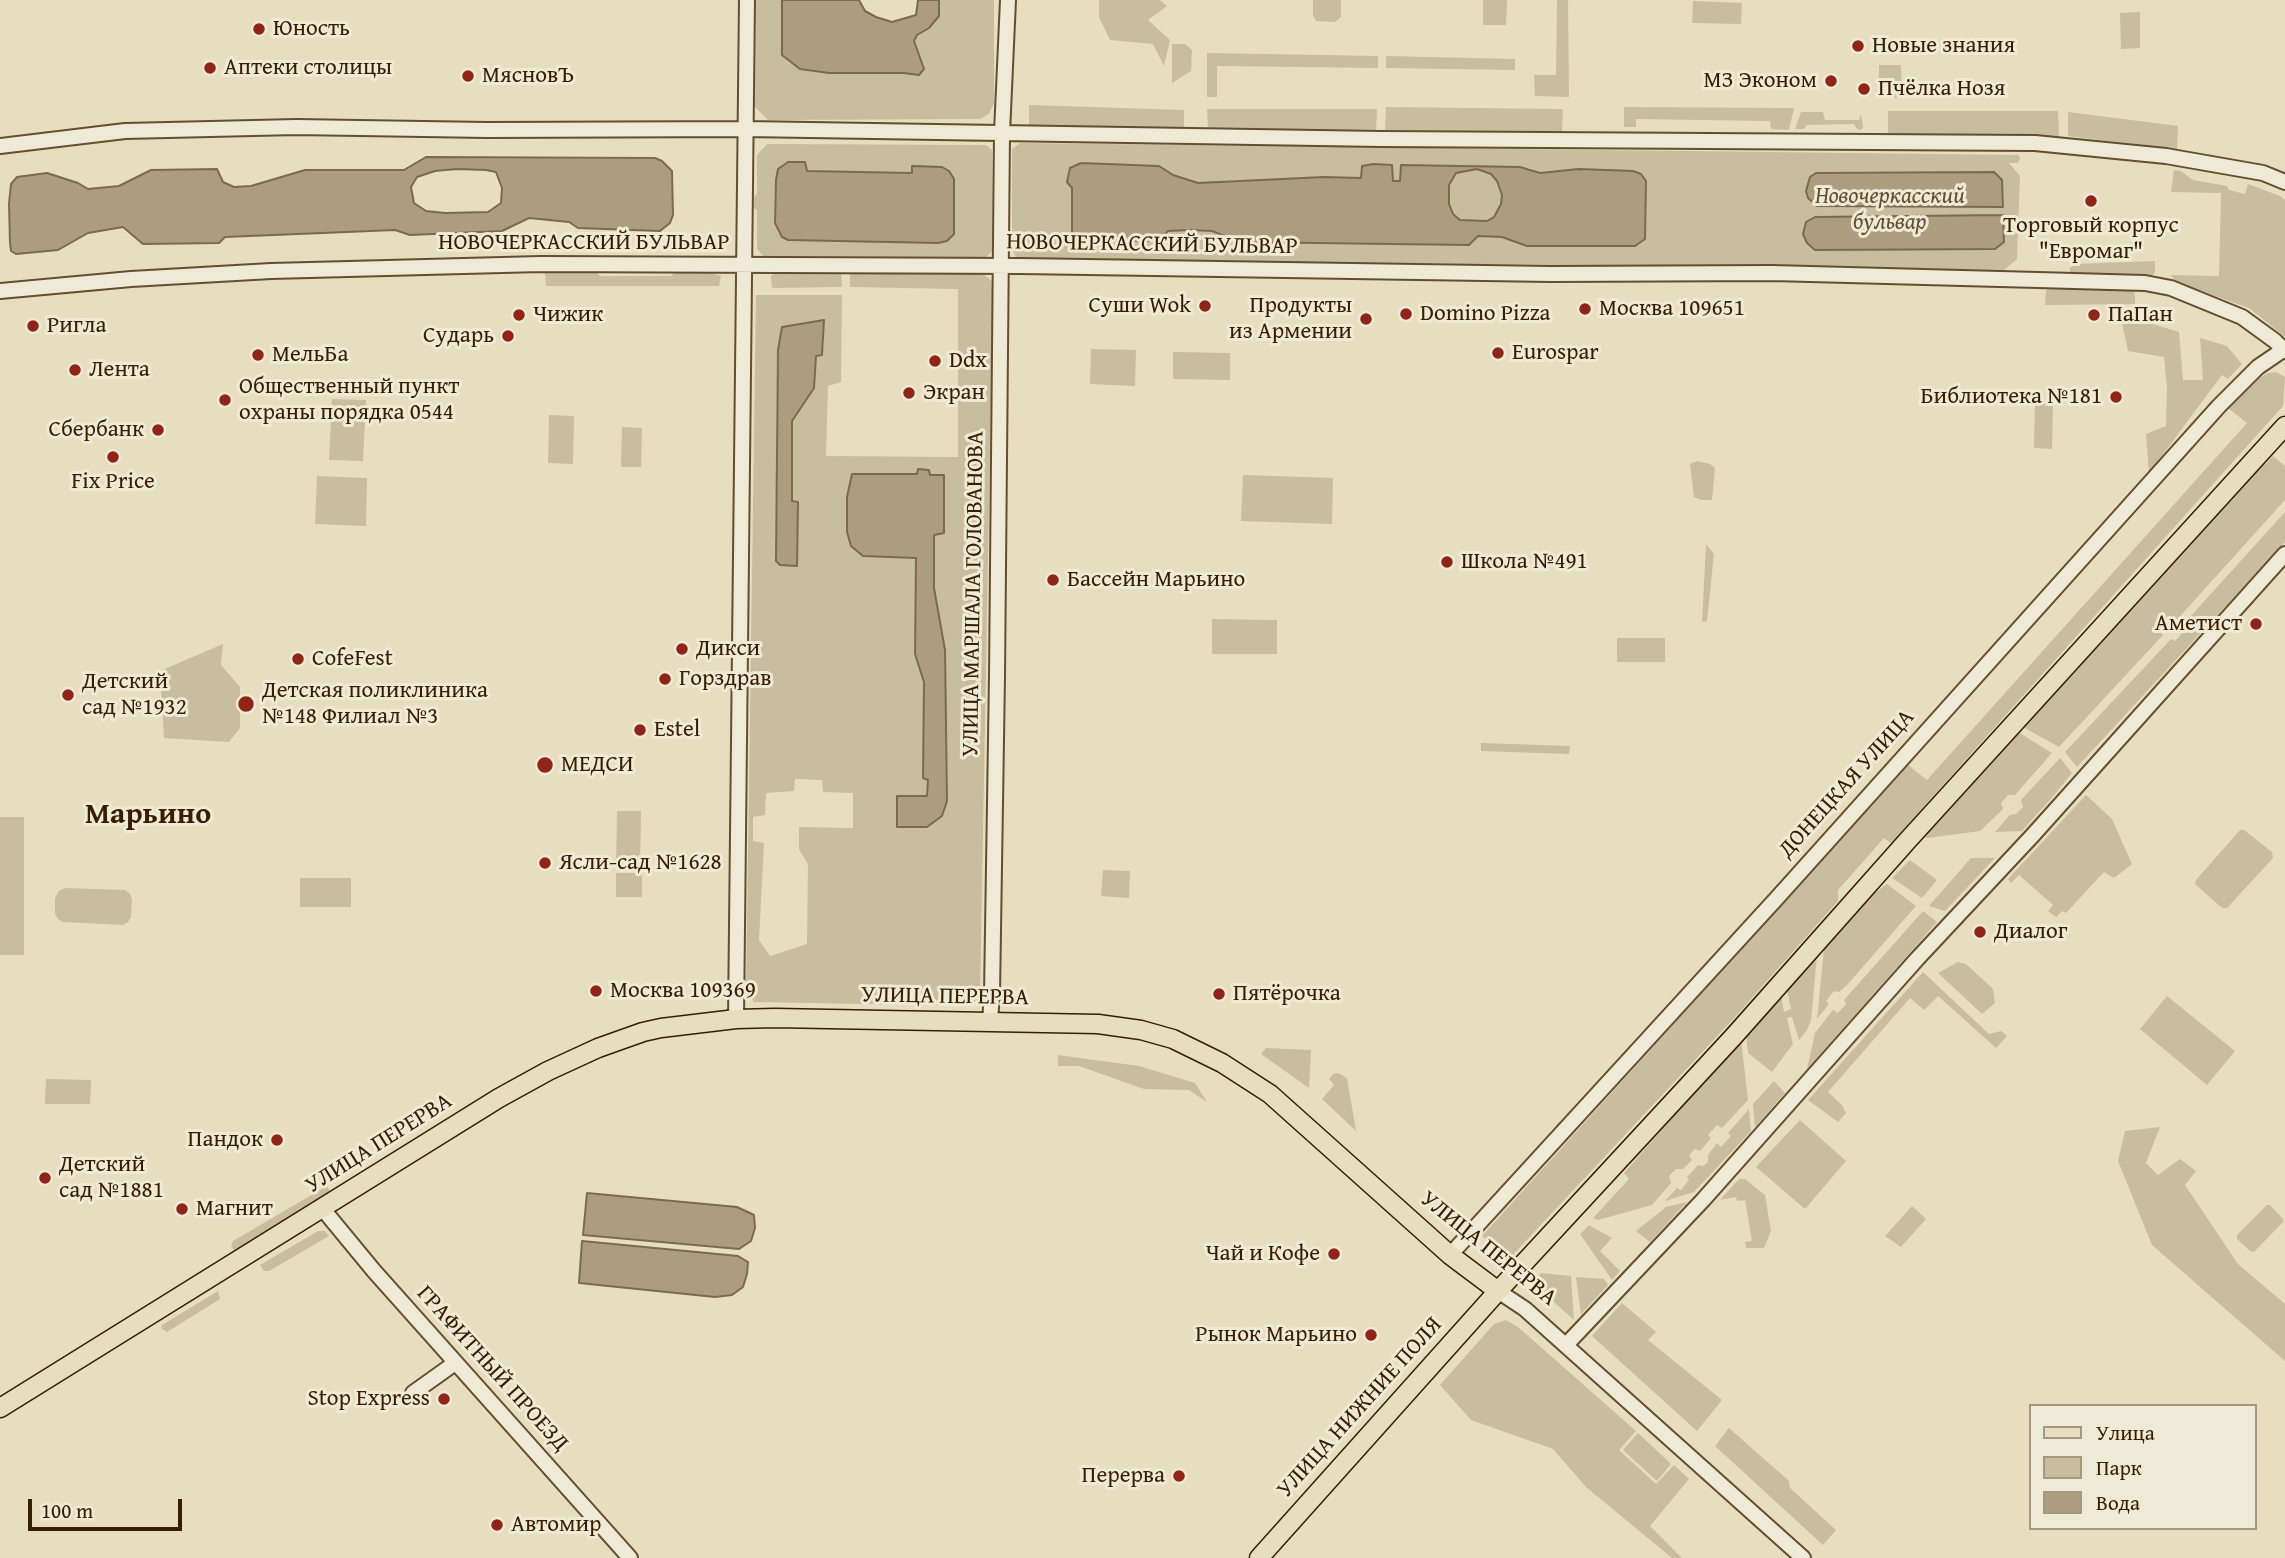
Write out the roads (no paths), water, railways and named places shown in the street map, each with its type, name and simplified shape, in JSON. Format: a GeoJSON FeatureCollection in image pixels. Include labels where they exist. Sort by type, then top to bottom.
{"type":"FeatureCollection","features":[{"type":"Feature","properties":{"kind":"main road"},"geometry":{"type":"LineString","coordinates":[[1498,1291],[1743,1026],[1892,857],[2285,426]]}},
{"type":"Feature","properties":{"kind":"main road","name":"УЛИЦА ПЕРЕРВА"},"geometry":{"type":"LineString","coordinates":[[0,1408],[499,1098],[548,1071],[598,1048],[661,1027],[736,1019],[1098,1024],[1141,1030],[1173,1039],[1222,1063],[1270,1094],[1450,1255],[1498,1291]]}},
{"type":"Feature","properties":{"kind":"main road","name":"УЛИЦА НИЖНИЕ ПОЛЯ"},"geometry":{"type":"LineString","coordinates":[[1259,1558],[1498,1291]]}},
{"type":"Feature","properties":{"kind":"street"},"geometry":{"type":"LineString","coordinates":[[736,1019],[747,0]]}},
{"type":"Feature","properties":{"kind":"street","name":"УЛИЦА МАРШАЛА ГОЛОВАНОВА"},"geometry":{"type":"LineString","coordinates":[[990,1021],[1002,133],[1009,0]]}},
{"type":"Feature","properties":{"kind":"street"},"geometry":{"type":"LineString","coordinates":[[0,146],[125,131],[234,128],[746,130],[1328,138],[2035,143],[2166,156],[2263,173],[2285,181]]}},
{"type":"Feature","properties":{"kind":"street","name":"НОВОЧЕРКАССКИЙ БУЛЬВАР"},"geometry":{"type":"LineString","coordinates":[[0,292],[131,279],[281,271],[541,264],[1002,266],[1551,274],[1772,273],[2145,283],[2171,288],[2242,317],[2284,350]]}},
{"type":"Feature","properties":{"kind":"street","name":"ДОНЕЦКАЯ УЛИЦА"},"geometry":{"type":"LineString","coordinates":[[1450,1255],[1772,904],[2219,407],[2258,367],[2284,350]]}},
{"type":"Feature","properties":{"kind":"street"},"geometry":{"type":"LineString","coordinates":[[1566,1345],[1700,1203],[1917,959],[2033,835],[2285,554]]}},
{"type":"Feature","properties":{"kind":"street","name":"ГРАФИТНЫЙ ПРОЕЗД"},"geometry":{"type":"LineString","coordinates":[[323,1208],[374,1271],[631,1558]]}},
{"type":"Feature","properties":{"kind":"street","name":"УЛИЦА ПЕРЕРВА"},"geometry":{"type":"LineString","coordinates":[[1498,1291],[1525,1309],[1803,1558]]}},
{"type":"Feature","properties":{"kind":"street"},"geometry":{"type":"LineString","coordinates":[[413,1393],[455,1363]]}},
{"type":"Feature","properties":{"kind":"water"},"geometry":{"type":"Polygon","coordinates":[[[782,0],[859,0],[865,11],[892,22],[916,15],[918,0],[939,0],[939,16],[929,28],[917,35],[914,41],[924,69],[919,75],[829,73],[800,69],[782,55],[782,0]]]}},
{"type":"Feature","properties":{"kind":"water"},"geometry":{"type":"Polygon","coordinates":[[[426,157],[655,158],[672,171],[673,215],[670,223],[660,231],[578,228],[569,222],[529,218],[502,231],[410,235],[395,230],[225,237],[219,243],[143,244],[123,227],[88,233],[58,250],[16,254],[11,251],[9,204],[11,184],[17,177],[47,173],[88,189],[119,186],[151,170],[217,169],[223,182],[234,187],[251,186],[305,170],[404,170],[426,157]],[[435,171],[417,177],[411,187],[414,203],[426,211],[488,212],[501,203],[502,188],[496,172],[435,171]]]}},
{"type":"Feature","properties":{"kind":"water"},"geometry":{"type":"Polygon","coordinates":[[[788,162],[805,162],[807,171],[912,173],[912,166],[942,167],[949,171],[954,179],[954,234],[947,241],[938,243],[788,240],[782,237],[775,223],[778,169],[788,162]]]}},
{"type":"Feature","properties":{"kind":"water"},"geometry":{"type":"Polygon","coordinates":[[[1081,163],[1159,166],[1173,175],[1198,183],[1324,177],[1361,178],[1362,166],[1373,164],[1392,165],[1393,181],[1400,181],[1401,165],[1520,167],[1540,173],[1579,169],[1633,171],[1641,174],[1646,181],[1645,239],[1635,246],[1527,246],[1502,237],[1478,236],[1469,245],[1239,242],[1212,231],[1190,230],[1168,231],[1157,241],[1083,240],[1072,232],[1072,188],[1067,182],[1070,168],[1081,163]],[[1477,169],[1456,173],[1449,185],[1449,204],[1453,214],[1460,220],[1487,221],[1494,217],[1501,204],[1502,195],[1491,174],[1477,169]]]}},
{"type":"Feature","properties":{"kind":"water"},"geometry":{"type":"Polygon","coordinates":[[[1994,172],[2002,180],[2003,207],[1817,206],[1808,198],[1806,191],[1810,177],[1816,173],[1994,172]]]}},
{"type":"Feature","properties":{"kind":"water"},"geometry":{"type":"Polygon","coordinates":[[[2003,215],[2004,242],[1995,249],[1815,250],[1807,243],[1803,234],[1806,222],[1815,217],[2003,215]]]}},
{"type":"Feature","properties":{"kind":"water"},"geometry":{"type":"Polygon","coordinates":[[[824,320],[822,355],[816,356],[814,388],[792,421],[792,501],[798,502],[797,566],[780,565],[776,561],[778,350],[782,327],[824,320]]]}},
{"type":"Feature","properties":{"kind":"water"},"geometry":{"type":"Polygon","coordinates":[[[918,469],[929,470],[930,475],[944,475],[944,533],[934,535],[934,588],[945,650],[947,801],[942,816],[927,827],[897,827],[897,796],[927,796],[928,780],[923,778],[924,682],[915,654],[916,558],[863,556],[851,546],[847,532],[847,497],[852,474],[917,474],[918,469]]]}},
{"type":"Feature","properties":{"kind":"water"},"geometry":{"type":"Polygon","coordinates":[[[587,1193],[737,1207],[754,1215],[755,1228],[751,1241],[739,1249],[583,1235],[587,1193]]]}},
{"type":"Feature","properties":{"kind":"water"},"geometry":{"type":"Polygon","coordinates":[[[582,1241],[738,1256],[748,1262],[747,1274],[743,1287],[732,1295],[715,1297],[579,1283],[582,1241]]]}},
{"type":"Feature","properties":{"kind":"place","name":"Юность"},"geometry":{"type":"Point","coordinates":[259,29]}},
{"type":"Feature","properties":{"kind":"place","name":"Новые знания"},"geometry":{"type":"Point","coordinates":[1858,46]}},
{"type":"Feature","properties":{"kind":"place","name":"Аптеки столицы"},"geometry":{"type":"Point","coordinates":[210,68]}},
{"type":"Feature","properties":{"kind":"place","name":"МясновЪ"},"geometry":{"type":"Point","coordinates":[468,76]}},
{"type":"Feature","properties":{"kind":"place","name":"МЗ Эконом"},"geometry":{"type":"Point","coordinates":[1831,81]}},
{"type":"Feature","properties":{"kind":"place","name":"Пчёлка Нозя"},"geometry":{"type":"Point","coordinates":[1864,89]}},
{"type":"Feature","properties":{"kind":"place","name":"Торговый корпус \"Евромаг\""},"geometry":{"type":"Point","coordinates":[2091,201]}},
{"type":"Feature","properties":{"kind":"place","name":"Суши Wok"},"geometry":{"type":"Point","coordinates":[1205,306]}},
{"type":"Feature","properties":{"kind":"place","name":"Москва 109651"},"geometry":{"type":"Point","coordinates":[1585,309]}},
{"type":"Feature","properties":{"kind":"place","name":"Domino Pizza"},"geometry":{"type":"Point","coordinates":[1406,314]}},
{"type":"Feature","properties":{"kind":"place","name":"Чижик"},"geometry":{"type":"Point","coordinates":[519,315]}},
{"type":"Feature","properties":{"kind":"place","name":"ПаПан"},"geometry":{"type":"Point","coordinates":[2094,315]}},
{"type":"Feature","properties":{"kind":"place","name":"Продукты из Армении"},"geometry":{"type":"Point","coordinates":[1366,319]}},
{"type":"Feature","properties":{"kind":"place","name":"Ригла"},"geometry":{"type":"Point","coordinates":[33,326]}},
{"type":"Feature","properties":{"kind":"place","name":"Сударь"},"geometry":{"type":"Point","coordinates":[508,336]}},
{"type":"Feature","properties":{"kind":"place","name":"Eurospar"},"geometry":{"type":"Point","coordinates":[1498,353]}},
{"type":"Feature","properties":{"kind":"place","name":"МельБа"},"geometry":{"type":"Point","coordinates":[258,355]}},
{"type":"Feature","properties":{"kind":"place","name":"Ddx"},"geometry":{"type":"Point","coordinates":[935,361]}},
{"type":"Feature","properties":{"kind":"place","name":"Лента"},"geometry":{"type":"Point","coordinates":[75,370]}},
{"type":"Feature","properties":{"kind":"place","name":"Экран"},"geometry":{"type":"Point","coordinates":[909,393]}},
{"type":"Feature","properties":{"kind":"place","name":"Библиотека №181"},"geometry":{"type":"Point","coordinates":[2116,397]}},
{"type":"Feature","properties":{"kind":"place","name":"Общественный пункт охраны порядка 0544"},"geometry":{"type":"Point","coordinates":[225,400]}},
{"type":"Feature","properties":{"kind":"place","name":"Сбербанк"},"geometry":{"type":"Point","coordinates":[158,430]}},
{"type":"Feature","properties":{"kind":"place","name":"Fix Price"},"geometry":{"type":"Point","coordinates":[113,457]}},
{"type":"Feature","properties":{"kind":"place","name":"Школа №491"},"geometry":{"type":"Point","coordinates":[1447,562]}},
{"type":"Feature","properties":{"kind":"place","name":"Бассейн Марьино"},"geometry":{"type":"Point","coordinates":[1053,580]}},
{"type":"Feature","properties":{"kind":"place","name":"Аметист"},"geometry":{"type":"Point","coordinates":[2256,624]}},
{"type":"Feature","properties":{"kind":"place","name":"Дикси"},"geometry":{"type":"Point","coordinates":[682,649]}},
{"type":"Feature","properties":{"kind":"place","name":"CofeFest"},"geometry":{"type":"Point","coordinates":[298,659]}},
{"type":"Feature","properties":{"kind":"place","name":"Горздрав"},"geometry":{"type":"Point","coordinates":[665,679]}},
{"type":"Feature","properties":{"kind":"place","name":"Детский сад №1932"},"geometry":{"type":"Point","coordinates":[68,695]}},
{"type":"Feature","properties":{"kind":"place","name":"Детская поликлиника №148 Филиал №3"},"geometry":{"type":"Point","coordinates":[246,704]}},
{"type":"Feature","properties":{"kind":"place","name":"Estel"},"geometry":{"type":"Point","coordinates":[640,730]}},
{"type":"Feature","properties":{"kind":"place","name":"МЕДСИ"},"geometry":{"type":"Point","coordinates":[545,765]}},
{"type":"Feature","properties":{"kind":"place","name":"Ясли-сад №1628"},"geometry":{"type":"Point","coordinates":[545,863]}},
{"type":"Feature","properties":{"kind":"place","name":"Диалог"},"geometry":{"type":"Point","coordinates":[1980,932]}},
{"type":"Feature","properties":{"kind":"place","name":"Москва 109369"},"geometry":{"type":"Point","coordinates":[596,991]}},
{"type":"Feature","properties":{"kind":"place","name":"Пятёрочка"},"geometry":{"type":"Point","coordinates":[1219,994]}},
{"type":"Feature","properties":{"kind":"place","name":"Пандок"},"geometry":{"type":"Point","coordinates":[277,1140]}},
{"type":"Feature","properties":{"kind":"place","name":"Детский сад №1881"},"geometry":{"type":"Point","coordinates":[45,1178]}},
{"type":"Feature","properties":{"kind":"place","name":"Магнит"},"geometry":{"type":"Point","coordinates":[182,1209]}},
{"type":"Feature","properties":{"kind":"place","name":"Чай и Кофе"},"geometry":{"type":"Point","coordinates":[1334,1254]}},
{"type":"Feature","properties":{"kind":"place","name":"Рынок Марьино"},"geometry":{"type":"Point","coordinates":[1371,1335]}},
{"type":"Feature","properties":{"kind":"place","name":"Stop Express"},"geometry":{"type":"Point","coordinates":[444,1399]}},
{"type":"Feature","properties":{"kind":"place","name":"Перерва"},"geometry":{"type":"Point","coordinates":[1179,1476]}},
{"type":"Feature","properties":{"kind":"place","name":"Автомир"},"geometry":{"type":"Point","coordinates":[497,1525]}},
{"type":"Feature","properties":{"kind":"district","name":"Марьино"},"geometry":{"type":"Point","coordinates":[148,815]}},
{"type":"Feature","properties":{"kind":"park label","name":"Новочеркасский бульвар"},"geometry":{"type":"Point","coordinates":[1890,210]}}]}
